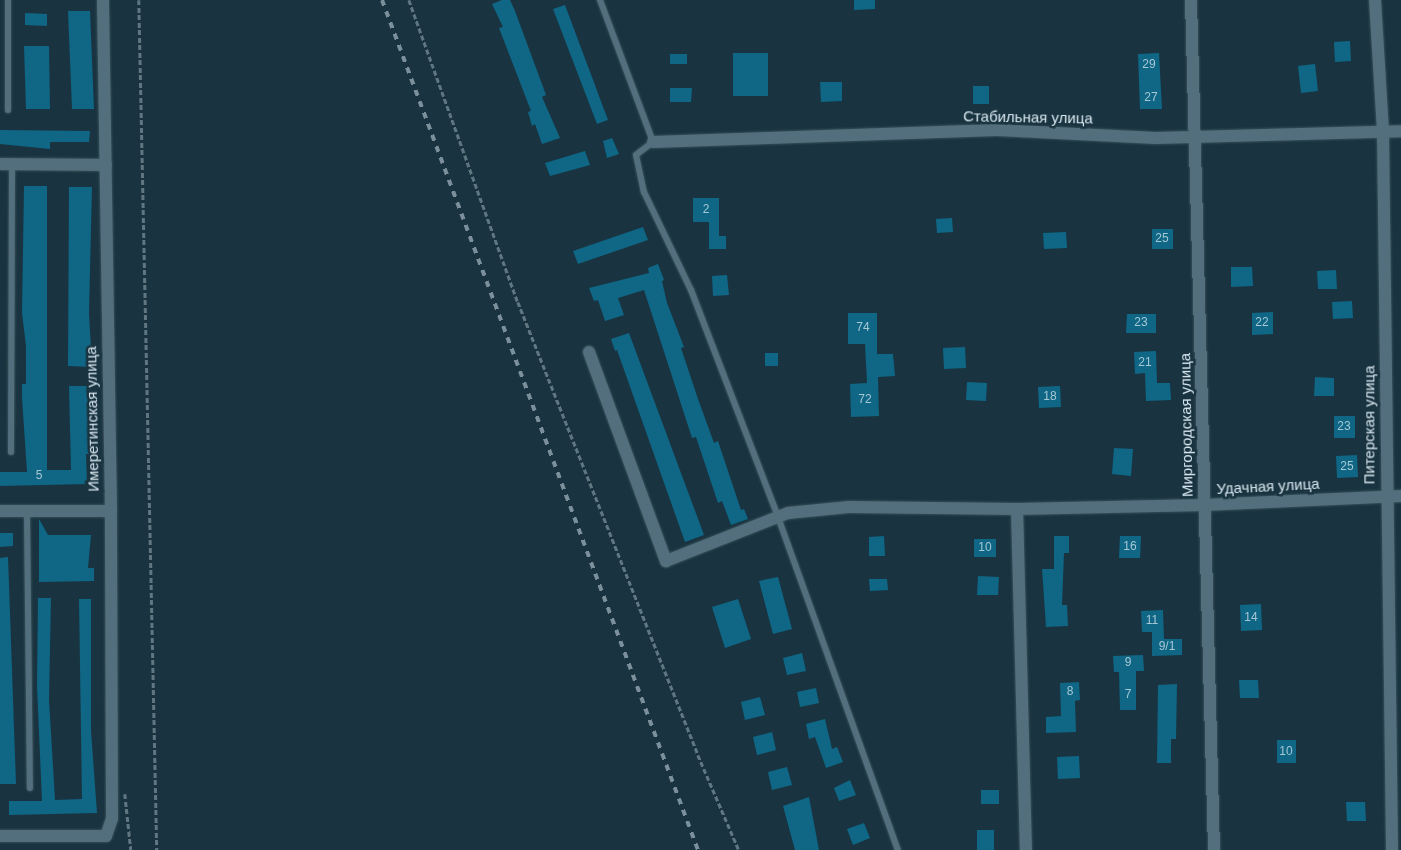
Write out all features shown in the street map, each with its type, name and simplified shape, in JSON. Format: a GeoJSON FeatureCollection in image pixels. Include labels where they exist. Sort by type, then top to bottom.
{"type":"FeatureCollection","features":[{"type":"Feature","properties":{"kind":"street","name":"Имеретинская улица"},"geometry":{"type":"LineString","coordinates":[[0,836],[106,836],[112,818],[111,511],[103,0]]}},
{"type":"Feature","properties":{"kind":"street","name":"Миргородская улица"},"geometry":{"type":"LineString","coordinates":[[1191,0],[1214,850]]}},
{"type":"Feature","properties":{"kind":"street","name":"Питерская улица"},"geometry":{"type":"LineString","coordinates":[[1375,0],[1383,132],[1386,496],[1392,850]]}},
{"type":"Feature","properties":{"kind":"street","name":"Стабильная улица"},"geometry":{"type":"LineString","coordinates":[[653,142],[997,130],[1196,137],[1401,131]]}},
{"type":"Feature","properties":{"kind":"street"},"geometry":{"type":"LineString","coordinates":[[6,164],[106,165]]}},
{"type":"Feature","properties":{"kind":"street","name":"Удачная улица"},"geometry":{"type":"LineString","coordinates":[[589,352],[666,561],[778,517],[849,507],[1017,509],[1204,505],[1401,496]]}},
{"type":"Feature","properties":{"kind":"street"},"geometry":{"type":"LineString","coordinates":[[1017,509],[1026,850]]}},
{"type":"Feature","properties":{"kind":"street"},"geometry":{"type":"LineString","coordinates":[[0,511],[111,511]]}},
{"type":"Feature","properties":{"kind":"lane"},"geometry":{"type":"LineString","coordinates":[[8,0],[8,110]]}},
{"type":"Feature","properties":{"kind":"lane"},"geometry":{"type":"LineString","coordinates":[[600,0],[653,142],[636,156],[644,192],[691,290],[778,517],[898,850]]}},
{"type":"Feature","properties":{"kind":"lane"},"geometry":{"type":"LineString","coordinates":[[6,164],[11,452]]}},
{"type":"Feature","properties":{"kind":"lane"},"geometry":{"type":"LineString","coordinates":[[26,511],[30,788]]}},
{"type":"Feature","properties":{"kind":"path"},"geometry":{"type":"LineString","coordinates":[[139,0],[157,850]]}},
{"type":"Feature","properties":{"kind":"path"},"geometry":{"type":"LineString","coordinates":[[409,0],[518,302],[698,755],[739,850]]}},
{"type":"Feature","properties":{"kind":"building"},"geometry":{"type":"Polygon","coordinates":[[[502,0],[510,0],[515,11],[546,95],[542,97],[560,138],[542,144],[535,124],[532,126],[528,112],[531,111],[499,28],[503,27],[492,4],[502,0]]]}},
{"type":"Feature","properties":{"kind":"building"},"geometry":{"type":"Polygon","coordinates":[[[854,0],[875,0],[875,9],[854,10],[854,0]]]}},
{"type":"Feature","properties":{"kind":"building"},"geometry":{"type":"Polygon","coordinates":[[[565,5],[608,120],[597,124],[553,9],[565,5]]]}},
{"type":"Feature","properties":{"kind":"building"},"geometry":{"type":"Polygon","coordinates":[[[68,11],[90,11],[94,109],[72,109],[68,11]]]}},
{"type":"Feature","properties":{"kind":"building"},"geometry":{"type":"Polygon","coordinates":[[[25,13],[47,14],[47,26],[25,25],[25,13]]]}},
{"type":"Feature","properties":{"kind":"building"},"geometry":{"type":"Polygon","coordinates":[[[1350,41],[1351,61],[1335,62],[1334,42],[1350,41]]]}},
{"type":"Feature","properties":{"kind":"building"},"geometry":{"type":"Polygon","coordinates":[[[24,46],[49,46],[50,109],[26,109],[24,46]]]}},
{"type":"Feature","properties":{"kind":"building"},"geometry":{"type":"Polygon","coordinates":[[[733,53],[768,53],[768,96],[733,96],[733,53]]]}},
{"type":"Feature","properties":{"kind":"building"},"geometry":{"type":"Polygon","coordinates":[[[1159,53],[1162,109],[1140,109],[1138,54],[1159,53]]]}},
{"type":"Feature","properties":{"kind":"building"},"geometry":{"type":"Polygon","coordinates":[[[670,54],[687,54],[687,64],[670,64],[670,54]]]}},
{"type":"Feature","properties":{"kind":"building"},"geometry":{"type":"Polygon","coordinates":[[[1315,64],[1318,91],[1301,93],[1298,66],[1315,64]]]}},
{"type":"Feature","properties":{"kind":"building"},"geometry":{"type":"Polygon","coordinates":[[[820,82],[842,82],[842,101],[821,102],[820,82]]]}},
{"type":"Feature","properties":{"kind":"building"},"geometry":{"type":"Polygon","coordinates":[[[973,86],[989,86],[989,104],[973,104],[973,86]]]}},
{"type":"Feature","properties":{"kind":"building"},"geometry":{"type":"Polygon","coordinates":[[[670,88],[692,88],[691,102],[670,102],[670,88]]]}},
{"type":"Feature","properties":{"kind":"building"},"geometry":{"type":"Polygon","coordinates":[[[0,130],[90,131],[89,142],[50,142],[50,149],[0,144],[0,130]]]}},
{"type":"Feature","properties":{"kind":"building"},"geometry":{"type":"Polygon","coordinates":[[[612,138],[619,154],[607,158],[603,141],[612,138]]]}},
{"type":"Feature","properties":{"kind":"building"},"geometry":{"type":"Polygon","coordinates":[[[585,151],[590,165],[550,176],[545,163],[585,151]]]}},
{"type":"Feature","properties":{"kind":"building"},"geometry":{"type":"Polygon","coordinates":[[[24,186],[47,186],[47,470],[71,470],[69,386],[90,386],[94,454],[86,454],[87,484],[0,486],[0,472],[27,472],[22,398],[22,384],[26,384],[26,346],[22,313],[24,186]]]}},
{"type":"Feature","properties":{"kind":"building"},"geometry":{"type":"Polygon","coordinates":[[[69,187],[92,187],[89,313],[92,367],[68,366],[69,187]]]}},
{"type":"Feature","properties":{"kind":"building"},"geometry":{"type":"Polygon","coordinates":[[[693,198],[719,198],[719,236],[726,236],[726,249],[709,249],[709,222],[693,222],[693,198]]]}},
{"type":"Feature","properties":{"kind":"building"},"geometry":{"type":"Polygon","coordinates":[[[952,218],[953,232],[937,233],[936,219],[952,218]]]}},
{"type":"Feature","properties":{"kind":"building"},"geometry":{"type":"Polygon","coordinates":[[[643,227],[648,240],[578,264],[573,251],[643,227]]]}},
{"type":"Feature","properties":{"kind":"building"},"geometry":{"type":"Polygon","coordinates":[[[1152,229],[1173,229],[1173,249],[1152,249],[1152,229]]]}},
{"type":"Feature","properties":{"kind":"building"},"geometry":{"type":"Polygon","coordinates":[[[1066,232],[1067,248],[1044,249],[1043,233],[1066,232]]]}},
{"type":"Feature","properties":{"kind":"building"},"geometry":{"type":"Polygon","coordinates":[[[658,264],[664,280],[662,281],[667,303],[684,347],[681,348],[698,399],[714,443],[718,441],[741,510],[744,509],[748,519],[731,525],[722,501],[718,503],[696,437],[692,438],[644,290],[618,298],[624,315],[605,321],[598,300],[594,301],[589,288],[649,273],[648,268],[658,264]]]}},
{"type":"Feature","properties":{"kind":"building"},"geometry":{"type":"Polygon","coordinates":[[[1231,267],[1252,267],[1253,286],[1231,287],[1231,267]]]}},
{"type":"Feature","properties":{"kind":"building"},"geometry":{"type":"Polygon","coordinates":[[[1336,270],[1337,289],[1318,289],[1317,271],[1336,270]]]}},
{"type":"Feature","properties":{"kind":"building"},"geometry":{"type":"Polygon","coordinates":[[[727,275],[729,295],[713,296],[712,276],[727,275]]]}},
{"type":"Feature","properties":{"kind":"building"},"geometry":{"type":"Polygon","coordinates":[[[1352,301],[1353,318],[1333,319],[1332,302],[1352,301]]]}},
{"type":"Feature","properties":{"kind":"building"},"geometry":{"type":"Polygon","coordinates":[[[1273,312],[1273,334],[1252,335],[1252,313],[1273,312]]]}},
{"type":"Feature","properties":{"kind":"building"},"geometry":{"type":"Polygon","coordinates":[[[848,313],[877,313],[877,354],[893,354],[895,376],[878,377],[879,416],[851,417],[850,384],[867,383],[865,344],[848,344],[848,313]]]}},
{"type":"Feature","properties":{"kind":"building"},"geometry":{"type":"Polygon","coordinates":[[[1127,314],[1156,314],[1156,333],[1126,333],[1127,314]]]}},
{"type":"Feature","properties":{"kind":"building"},"geometry":{"type":"Polygon","coordinates":[[[629,333],[704,535],[685,542],[617,350],[615,351],[611,339],[629,333]]]}},
{"type":"Feature","properties":{"kind":"building"},"geometry":{"type":"Polygon","coordinates":[[[965,347],[966,368],[944,369],[943,348],[965,347]]]}},
{"type":"Feature","properties":{"kind":"building"},"geometry":{"type":"Polygon","coordinates":[[[1156,351],[1157,383],[1170,383],[1171,400],[1146,401],[1145,373],[1135,374],[1134,352],[1156,351]]]}},
{"type":"Feature","properties":{"kind":"building"},"geometry":{"type":"Polygon","coordinates":[[[765,353],[778,353],[778,366],[765,366],[765,353]]]}},
{"type":"Feature","properties":{"kind":"building"},"geometry":{"type":"Polygon","coordinates":[[[1315,377],[1334,378],[1334,396],[1314,396],[1315,377]]]}},
{"type":"Feature","properties":{"kind":"building"},"geometry":{"type":"Polygon","coordinates":[[[967,382],[987,383],[986,401],[966,400],[967,382]]]}},
{"type":"Feature","properties":{"kind":"building"},"geometry":{"type":"Polygon","coordinates":[[[1060,386],[1061,407],[1039,408],[1038,387],[1060,386]]]}},
{"type":"Feature","properties":{"kind":"building"},"geometry":{"type":"Polygon","coordinates":[[[1334,416],[1355,416],[1355,438],[1334,438],[1334,416]]]}},
{"type":"Feature","properties":{"kind":"building"},"geometry":{"type":"Polygon","coordinates":[[[1114,448],[1133,449],[1131,476],[1112,474],[1114,448]]]}},
{"type":"Feature","properties":{"kind":"building"},"geometry":{"type":"Polygon","coordinates":[[[1357,455],[1358,477],[1337,478],[1336,456],[1357,455]]]}},
{"type":"Feature","properties":{"kind":"building"},"geometry":{"type":"Polygon","coordinates":[[[39,519],[48,535],[91,535],[88,568],[94,568],[94,581],[39,582],[39,519]]]}},
{"type":"Feature","properties":{"kind":"building"},"geometry":{"type":"Polygon","coordinates":[[[0,533],[13,533],[13,546],[0,547],[0,533]]]}},
{"type":"Feature","properties":{"kind":"building"},"geometry":{"type":"Polygon","coordinates":[[[884,536],[885,556],[869,556],[869,537],[884,536]]]}},
{"type":"Feature","properties":{"kind":"building"},"geometry":{"type":"Polygon","coordinates":[[[1054,536],[1069,536],[1069,553],[1064,553],[1062,605],[1067,605],[1068,626],[1046,627],[1042,569],[1054,569],[1054,536]]]}},
{"type":"Feature","properties":{"kind":"building"},"geometry":{"type":"Polygon","coordinates":[[[1120,536],[1141,536],[1140,558],[1119,558],[1120,536]]]}},
{"type":"Feature","properties":{"kind":"building"},"geometry":{"type":"Polygon","coordinates":[[[974,539],[996,539],[996,557],[974,557],[974,539]]]}},
{"type":"Feature","properties":{"kind":"building"},"geometry":{"type":"Polygon","coordinates":[[[8,557],[16,784],[0,784],[0,558],[8,557]]]}},
{"type":"Feature","properties":{"kind":"building"},"geometry":{"type":"Polygon","coordinates":[[[978,576],[999,577],[998,595],[977,595],[978,576]]]}},
{"type":"Feature","properties":{"kind":"building"},"geometry":{"type":"Polygon","coordinates":[[[778,577],[792,629],[773,634],[759,581],[778,577]]]}},
{"type":"Feature","properties":{"kind":"building"},"geometry":{"type":"Polygon","coordinates":[[[869,579],[887,579],[888,590],[870,591],[869,579]]]}},
{"type":"Feature","properties":{"kind":"building"},"geometry":{"type":"Polygon","coordinates":[[[38,598],[51,598],[49,700],[55,800],[82,799],[79,599],[91,599],[91,731],[97,813],[9,815],[9,801],[42,801],[37,686],[38,598]]]}},
{"type":"Feature","properties":{"kind":"building"},"geometry":{"type":"Polygon","coordinates":[[[738,599],[751,639],[725,648],[712,607],[738,599]]]}},
{"type":"Feature","properties":{"kind":"building"},"geometry":{"type":"Polygon","coordinates":[[[1261,604],[1262,630],[1241,631],[1240,605],[1261,604]]]}},
{"type":"Feature","properties":{"kind":"building"},"geometry":{"type":"Polygon","coordinates":[[[1163,610],[1164,639],[1182,639],[1182,655],[1152,656],[1152,632],[1142,632],[1141,611],[1163,610]]]}},
{"type":"Feature","properties":{"kind":"building"},"geometry":{"type":"Polygon","coordinates":[[[802,653],[806,671],[787,675],[783,658],[802,653]]]}},
{"type":"Feature","properties":{"kind":"building"},"geometry":{"type":"Polygon","coordinates":[[[1143,655],[1144,671],[1136,671],[1136,710],[1120,710],[1119,672],[1114,672],[1113,656],[1143,655]]]}},
{"type":"Feature","properties":{"kind":"building"},"geometry":{"type":"Polygon","coordinates":[[[1239,680],[1258,680],[1259,698],[1240,698],[1239,680]]]}},
{"type":"Feature","properties":{"kind":"building"},"geometry":{"type":"Polygon","coordinates":[[[1079,682],[1080,700],[1075,701],[1076,732],[1046,733],[1046,717],[1061,716],[1060,683],[1079,682]]]}},
{"type":"Feature","properties":{"kind":"building"},"geometry":{"type":"Polygon","coordinates":[[[1177,684],[1176,739],[1171,739],[1171,763],[1157,763],[1158,685],[1177,684]]]}},
{"type":"Feature","properties":{"kind":"building"},"geometry":{"type":"Polygon","coordinates":[[[816,688],[819,703],[800,707],[797,692],[816,688]]]}},
{"type":"Feature","properties":{"kind":"building"},"geometry":{"type":"Polygon","coordinates":[[[760,697],[765,715],[745,720],[741,702],[760,697]]]}},
{"type":"Feature","properties":{"kind":"building"},"geometry":{"type":"Polygon","coordinates":[[[825,719],[832,749],[837,747],[843,762],[826,768],[815,737],[809,739],[806,724],[825,719]]]}},
{"type":"Feature","properties":{"kind":"building"},"geometry":{"type":"Polygon","coordinates":[[[772,732],[776,750],[757,755],[753,737],[772,732]]]}},
{"type":"Feature","properties":{"kind":"building"},"geometry":{"type":"Polygon","coordinates":[[[1277,740],[1296,740],[1296,763],[1277,763],[1277,740]]]}},
{"type":"Feature","properties":{"kind":"building"},"geometry":{"type":"Polygon","coordinates":[[[1079,756],[1080,778],[1058,779],[1057,757],[1079,756]]]}},
{"type":"Feature","properties":{"kind":"building"},"geometry":{"type":"Polygon","coordinates":[[[787,767],[792,785],[772,790],[768,772],[787,767]]]}},
{"type":"Feature","properties":{"kind":"building"},"geometry":{"type":"Polygon","coordinates":[[[850,780],[856,795],[839,801],[834,788],[850,780]]]}},
{"type":"Feature","properties":{"kind":"building"},"geometry":{"type":"Polygon","coordinates":[[[981,790],[999,790],[999,804],[981,804],[981,790]]]}},
{"type":"Feature","properties":{"kind":"building"},"geometry":{"type":"Polygon","coordinates":[[[809,797],[819,850],[795,850],[783,806],[809,797]]]}},
{"type":"Feature","properties":{"kind":"building"},"geometry":{"type":"Polygon","coordinates":[[[1346,802],[1365,802],[1366,821],[1347,821],[1346,802]]]}},
{"type":"Feature","properties":{"kind":"building"},"geometry":{"type":"Polygon","coordinates":[[[864,823],[870,838],[853,845],[847,829],[864,823]]]}},
{"type":"Feature","properties":{"kind":"building"},"geometry":{"type":"Polygon","coordinates":[[[977,830],[994,830],[994,850],[977,850],[977,830]]]}},
{"type":"Feature","properties":{"kind":"railway"},"geometry":{"type":"LineString","coordinates":[[382,0],[698,850]]}}]}
